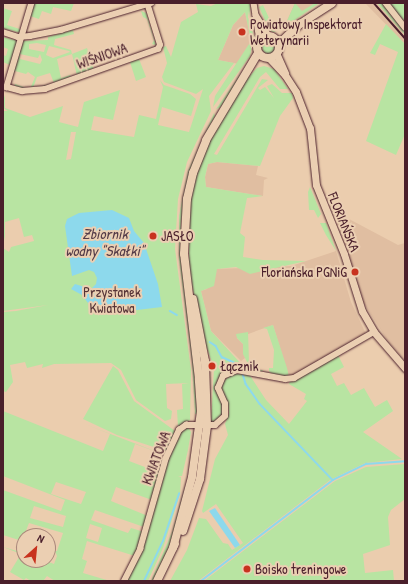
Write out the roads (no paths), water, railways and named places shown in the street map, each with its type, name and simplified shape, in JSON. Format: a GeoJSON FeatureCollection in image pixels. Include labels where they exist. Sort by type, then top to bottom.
{"type":"FeatureCollection","features":[{"type":"Feature","properties":{"kind":"main road"},"geometry":{"type":"LineString","coordinates":[[158,581],[173,548],[192,477],[203,426],[188,285],[184,231],[190,183],[213,125],[247,75],[300,24],[332,3]]}},
{"type":"Feature","properties":{"kind":"main road"},"geometry":{"type":"LineString","coordinates":[[267,56],[260,40],[300,24]]}},
{"type":"Feature","properties":{"kind":"main road"},"geometry":{"type":"LineString","coordinates":[[271,36],[279,44]]}},
{"type":"Feature","properties":{"kind":"street"},"geometry":{"type":"LineString","coordinates":[[22,37],[32,3]]}},
{"type":"Feature","properties":{"kind":"street"},"geometry":{"type":"LineString","coordinates":[[254,3],[260,40]]}},
{"type":"Feature","properties":{"kind":"street"},"geometry":{"type":"LineString","coordinates":[[386,3],[405,27]]}},
{"type":"Feature","properties":{"kind":"street"},"geometry":{"type":"LineString","coordinates":[[3,32],[22,37],[61,30],[148,4]]}},
{"type":"Feature","properties":{"kind":"street","name":"WIŚNIOWA"},"geometry":{"type":"LineString","coordinates":[[22,37],[7,87],[26,92],[40,90],[157,50],[160,45],[148,4]]}},
{"type":"Feature","properties":{"kind":"street"},"geometry":{"type":"LineString","coordinates":[[256,15],[271,36]]}},
{"type":"Feature","properties":{"kind":"street","name":"FLORIAŃSKA"},"geometry":{"type":"LineString","coordinates":[[267,56],[285,75],[296,92],[310,128],[318,190],[339,241],[362,311],[374,332],[405,368]]}},
{"type":"Feature","properties":{"kind":"street","name":"KWIATOWA"},"geometry":{"type":"LineString","coordinates":[[124,581],[140,549],[155,492],[174,440],[184,426],[217,424],[225,416],[225,404],[218,385],[227,373],[237,370],[285,379],[294,378],[374,332]]}},
{"type":"Feature","properties":{"kind":"water","name":"Zbiornik wodny \"Skałki\""},"geometry":{"type":"Polygon","coordinates":[[[112,210],[129,218],[134,231],[144,243],[158,284],[162,307],[112,313],[91,307],[82,295],[71,289],[75,284],[91,289],[96,284],[97,278],[94,272],[89,270],[72,276],[65,226],[67,219],[79,213],[112,210]]]}},
{"type":"Feature","properties":{"kind":"water"},"geometry":{"type":"Polygon","coordinates":[[[215,508],[240,545],[235,548],[209,511],[215,508]]]}},
{"type":"Feature","properties":{"kind":"waterway"},"geometry":{"type":"LineString","coordinates":[[170,311],[177,315]]}},
{"type":"Feature","properties":{"kind":"waterway"},"geometry":{"type":"LineString","coordinates":[[210,342],[216,346],[222,357],[240,365]]}},
{"type":"Feature","properties":{"kind":"waterway"},"geometry":{"type":"LineString","coordinates":[[243,374],[246,384],[260,404],[333,480]]}},
{"type":"Feature","properties":{"kind":"waterway"},"geometry":{"type":"LineString","coordinates":[[201,581],[333,480],[366,464],[405,461]]}},
{"type":"Feature","properties":{"kind":"waterway"},"geometry":{"type":"LineString","coordinates":[[144,581],[163,541],[179,494]]}},
{"type":"Feature","properties":{"kind":"railway"},"geometry":{"type":"LineString","coordinates":[[374,3],[405,38]]}},
{"type":"Feature","properties":{"kind":"place","name":"Powiatowy Inspektorat Weterynarii"},"geometry":{"type":"Point","coordinates":[242,32]}},
{"type":"Feature","properties":{"kind":"place","name":"JASŁO"},"geometry":{"type":"Point","coordinates":[153,236]}},
{"type":"Feature","properties":{"kind":"place","name":"Floriańska PGNiG"},"geometry":{"type":"Point","coordinates":[355,272]}},
{"type":"Feature","properties":{"kind":"place","name":"Łącznik"},"geometry":{"type":"Point","coordinates":[212,366]}},
{"type":"Feature","properties":{"kind":"place","name":"Boisko treningowe"},"geometry":{"type":"Point","coordinates":[247,569]}},
{"type":"Feature","properties":{"kind":"park label","name":"Przystanek Kwiatowa"},"geometry":{"type":"Point","coordinates":[112,300]}}]}
